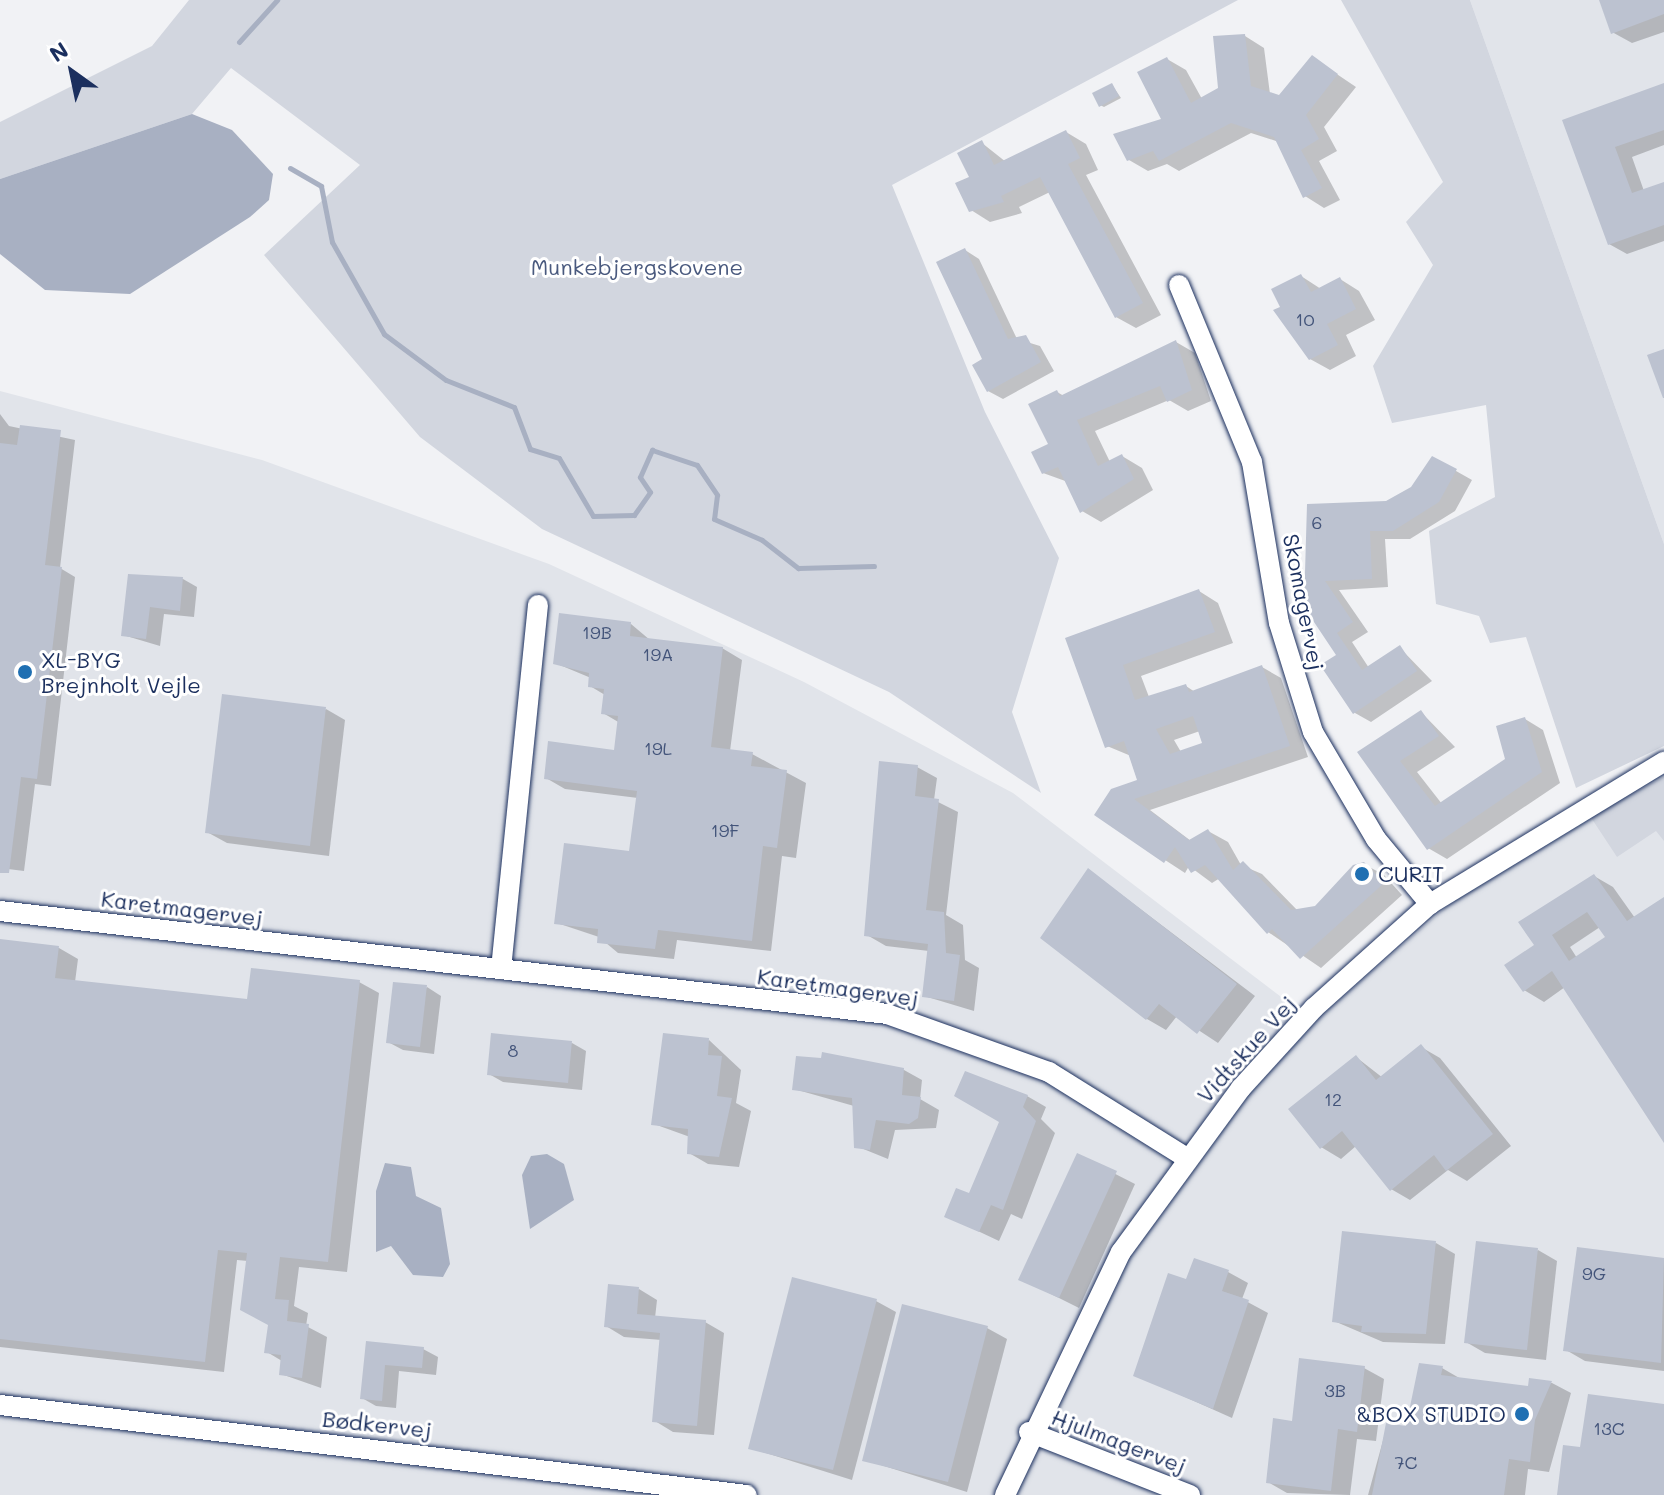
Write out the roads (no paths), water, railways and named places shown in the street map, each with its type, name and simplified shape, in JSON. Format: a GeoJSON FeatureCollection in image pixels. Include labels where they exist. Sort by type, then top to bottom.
{"type":"FeatureCollection","features":[{"type":"Feature","properties":{"kind":"street","name":"Skomagervej"},"geometry":{"type":"LineString","coordinates":[[1179,285],[1252,462],[1279,623],[1313,732],[1376,839],[1430,904]]}},
{"type":"Feature","properties":{"kind":"street"},"geometry":{"type":"LineString","coordinates":[[501,969],[538,605]]}},
{"type":"Feature","properties":{"kind":"street","name":"Vidtskue Vej"},"geometry":{"type":"LineString","coordinates":[[1005,1495],[1029,1432],[1121,1252],[1185,1157],[1314,1008],[1430,904],[1664,762]]}},
{"type":"Feature","properties":{"kind":"street","name":"Karetmagervej"},"geometry":{"type":"LineString","coordinates":[[0,911],[887,1014],[945,1029],[1049,1072],[1185,1157]]}},
{"type":"Feature","properties":{"kind":"street","name":"Bødkervej"},"geometry":{"type":"LineString","coordinates":[[0,1405],[747,1495]]}},
{"type":"Feature","properties":{"kind":"street","name":"Hjulmagervej"},"geometry":{"type":"LineString","coordinates":[[1029,1432],[1190,1495]]}},
{"type":"Feature","properties":{"kind":"water"},"geometry":{"type":"Polygon","coordinates":[[[192,114],[232,130],[273,174],[269,200],[250,217],[130,294],[45,290],[0,254],[0,179],[192,114]]]}},
{"type":"Feature","properties":{"kind":"water"},"geometry":{"type":"Polygon","coordinates":[[[547,1154],[564,1164],[574,1200],[530,1229],[522,1175],[531,1156],[547,1154]]]}},
{"type":"Feature","properties":{"kind":"water"},"geometry":{"type":"Polygon","coordinates":[[[385,1163],[411,1167],[416,1196],[441,1208],[450,1264],[443,1277],[413,1275],[391,1246],[376,1252],[376,1191],[385,1163]]]}},
{"type":"Feature","properties":{"kind":"waterway"},"geometry":{"type":"LineString","coordinates":[[239,42],[277,0]]}},
{"type":"Feature","properties":{"kind":"waterway"},"geometry":{"type":"LineString","coordinates":[[290,168],[321,186],[332,242],[384,334],[446,380],[514,407],[530,449],[559,458],[593,516],[634,515],[650,492],[640,477],[652,450],[697,465],[717,495],[714,519],[762,540],[798,568],[874,566]]}},
{"type":"Feature","properties":{"kind":"place","name":"XL-BYG Brejnholt Vejle"},"geometry":{"type":"Point","coordinates":[25,672]}},
{"type":"Feature","properties":{"kind":"place","name":"CURIT"},"geometry":{"type":"Point","coordinates":[1362,874]}},
{"type":"Feature","properties":{"kind":"place","name":"&BOX STUDIO"},"geometry":{"type":"Point","coordinates":[1522,1414]}},
{"type":"Feature","properties":{"kind":"park label","name":"Munkebjergskovene"},"geometry":{"type":"Point","coordinates":[637,267]}}]}
